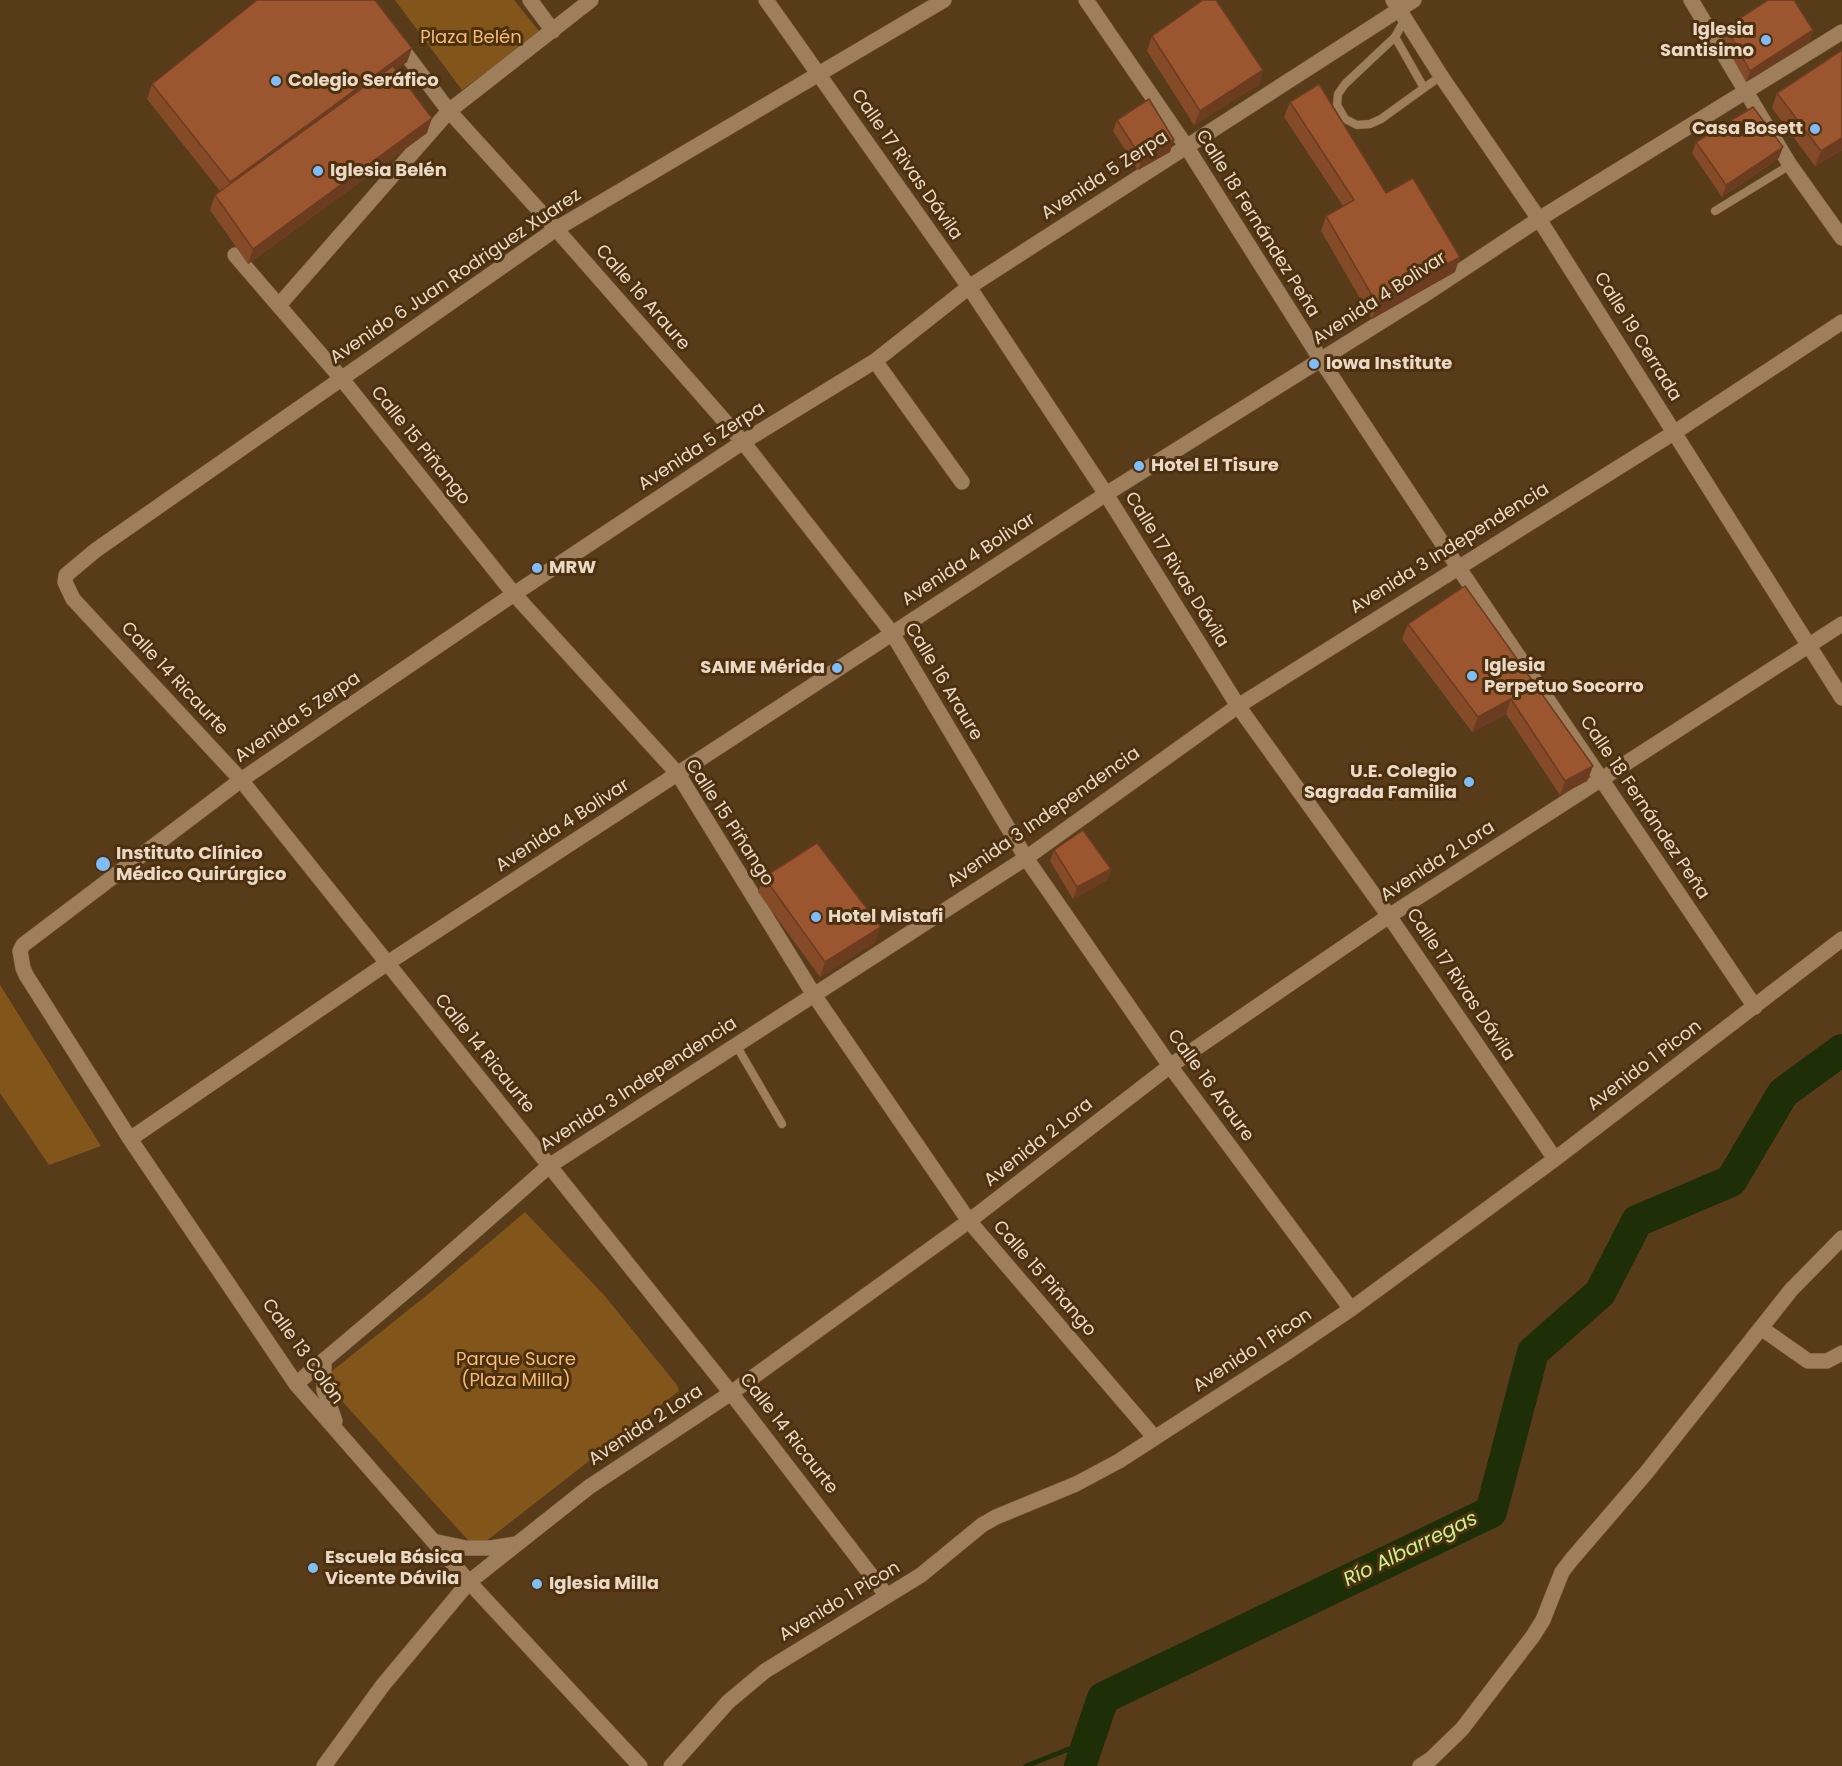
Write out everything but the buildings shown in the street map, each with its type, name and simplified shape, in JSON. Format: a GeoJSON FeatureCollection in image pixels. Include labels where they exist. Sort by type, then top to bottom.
{"type":"FeatureCollection","features":[{"type":"Feature","properties":{"kind":"street"},"geometry":{"type":"LineString","coordinates":[[530,0],[553,31]]}},
{"type":"Feature","properties":{"kind":"street"},"geometry":{"type":"LineString","coordinates":[[280,304],[448,111],[591,0]]}},
{"type":"Feature","properties":{"kind":"street","name":"Calle 17 Rivas Dávila"},"geometry":{"type":"LineString","coordinates":[[766,0],[969,287],[1106,494],[1238,706],[1389,916],[1555,1159]]}},
{"type":"Feature","properties":{"kind":"street","name":"Avenido 6 Juan Rodriguez Xuarez"},"geometry":{"type":"LineString","coordinates":[[66,575],[96,550],[556,229],[944,0]]}},
{"type":"Feature","properties":{"kind":"street","name":"Calle 18 Fernández Peña"},"geometry":{"type":"LineString","coordinates":[[1086,0],[1186,146],[1321,360],[1458,567],[1755,1007]]}},
{"type":"Feature","properties":{"kind":"street","name":"Avenida 5 Zerpa"},"geometry":{"type":"LineString","coordinates":[[23,945],[241,780],[514,594],[743,442],[875,361],[969,287],[1414,0]]}},
{"type":"Feature","properties":{"kind":"street"},"geometry":{"type":"LineString","coordinates":[[1691,0],[1790,165],[1842,238]]}},
{"type":"Feature","properties":{"kind":"street","name":"Calle 19 Cerrada"},"geometry":{"type":"LineString","coordinates":[[1399,9],[1441,76],[1539,219],[1842,698]]}},
{"type":"Feature","properties":{"kind":"street","name":"Calle 16 Araure"},"geometry":{"type":"LineString","coordinates":[[386,28],[448,111],[556,229],[743,442],[892,633],[1026,858],[1170,1066],[1351,1309]]}},
{"type":"Feature","properties":{"kind":"street","name":"Avenida 4 Bolivar"},"geometry":{"type":"LineString","coordinates":[[130,1139],[386,964],[1106,494],[1321,360],[1539,219],[1842,32]]}},
{"type":"Feature","properties":{"kind":"street","name":"Calle 15 Piñango"},"geometry":{"type":"LineString","coordinates":[[235,255],[280,304],[341,378],[514,594],[678,774],[814,995],[969,1221],[1155,1438]]}},
{"type":"Feature","properties":{"kind":"street","name":"Avenida 3 Independencia"},"geometry":{"type":"LineString","coordinates":[[296,1384],[549,1166],[1026,858],[1238,706],[1675,432],[1842,322]]}},
{"type":"Feature","properties":{"kind":"street"},"geometry":{"type":"LineString","coordinates":[[875,361],[962,482]]}},
{"type":"Feature","properties":{"kind":"street","name":"Calle 14 Ricaurte"},"geometry":{"type":"LineString","coordinates":[[66,575],[65,582],[73,599],[241,780],[731,1393],[887,1596]]}},
{"type":"Feature","properties":{"kind":"street","name":"Avenida 2 Lora"},"geometry":{"type":"LineString","coordinates":[[324,1766],[383,1685],[469,1582],[589,1486],[731,1393],[969,1221],[1170,1066],[1389,916],[1842,624]]}},
{"type":"Feature","properties":{"kind":"street","name":"Avenido 1 Picon"},"geometry":{"type":"LineString","coordinates":[[671,1766],[746,1685],[783,1659],[934,1565],[996,1517],[1076,1484],[1119,1461],[1351,1309],[1555,1159],[1842,939]]}},
{"type":"Feature","properties":{"kind":"street","name":"Calle 13 Colón"},"geometry":{"type":"LineString","coordinates":[[23,945],[21,959],[26,975],[130,1139],[296,1384],[469,1582],[639,1766]]}},
{"type":"Feature","properties":{"kind":"street"},"geometry":{"type":"LineString","coordinates":[[1420,1766],[1431,1759],[1462,1729],[1543,1620],[1562,1572],[1646,1473],[1798,1283],[1842,1238]]}},
{"type":"Feature","properties":{"kind":"street"},"geometry":{"type":"LineString","coordinates":[[1761,1328],[1808,1360],[1827,1361],[1842,1353]]}},
{"type":"Feature","properties":{"kind":"street"},"geometry":{"type":"LineString","coordinates":[[324,1360],[326,1401],[342,1437]]}},
{"type":"Feature","properties":{"kind":"street"},"geometry":{"type":"LineString","coordinates":[[434,1542],[466,1548],[491,1548],[517,1544]]}},
{"type":"Feature","properties":{"kind":"lane"},"geometry":{"type":"LineString","coordinates":[[1399,9],[1395,37],[1424,88]]}},
{"type":"Feature","properties":{"kind":"lane"},"geometry":{"type":"LineString","coordinates":[[1395,37],[1345,84],[1338,94],[1337,105],[1345,119],[1357,125],[1370,124],[1381,119],[1441,76]]}},
{"type":"Feature","properties":{"kind":"lane"},"geometry":{"type":"LineString","coordinates":[[1715,211],[1790,165]]}},
{"type":"Feature","properties":{"kind":"lane"},"geometry":{"type":"LineString","coordinates":[[736,1045],[782,1124]]}},
{"type":"Feature","properties":{"kind":"green space","name":"Plaza Belén"},"geometry":{"type":"Polygon","coordinates":[[[395,0],[514,0],[540,32],[462,90],[395,0]]]}},
{"type":"Feature","properties":{"kind":"green space"},"geometry":{"type":"Polygon","coordinates":[[[0,985],[101,1146],[49,1165],[0,1093],[0,985]]]}},
{"type":"Feature","properties":{"kind":"green space","name":"Parque Sucre (Plaza Milla)"},"geometry":{"type":"Polygon","coordinates":[[[525,1212],[604,1295],[677,1385],[679,1391],[476,1549],[322,1379],[432,1291],[525,1212]]]}},
{"type":"Feature","properties":{"kind":"waterway","name":"Río Albarregas"},"geometry":{"type":"LineString","coordinates":[[1080,1766],[1103,1698],[1491,1512],[1533,1352],[1600,1293],[1637,1221],[1731,1181],[1783,1093],[1842,1050]]}},
{"type":"Feature","properties":{"kind":"waterway"},"geometry":{"type":"LineString","coordinates":[[1026,1766],[1089,1741]]}},
{"type":"Feature","properties":{"kind":"place","name":"Iglesia Santisimo"},"geometry":{"type":"Point","coordinates":[1766,40]}},
{"type":"Feature","properties":{"kind":"place","name":"Colegio Seráfico"},"geometry":{"type":"Point","coordinates":[276,81]}},
{"type":"Feature","properties":{"kind":"place","name":"Casa Bosett"},"geometry":{"type":"Point","coordinates":[1815,129]}},
{"type":"Feature","properties":{"kind":"place","name":"Iglesia Belén"},"geometry":{"type":"Point","coordinates":[318,171]}},
{"type":"Feature","properties":{"kind":"place","name":"Iowa Institute"},"geometry":{"type":"Point","coordinates":[1314,364]}},
{"type":"Feature","properties":{"kind":"place","name":"Hotel El Tisure"},"geometry":{"type":"Point","coordinates":[1139,466]}},
{"type":"Feature","properties":{"kind":"place","name":"MRW"},"geometry":{"type":"Point","coordinates":[537,568]}},
{"type":"Feature","properties":{"kind":"place","name":"SAIME Mérida"},"geometry":{"type":"Point","coordinates":[837,668]}},
{"type":"Feature","properties":{"kind":"place","name":"Iglesia Perpetuo Socorro"},"geometry":{"type":"Point","coordinates":[1472,676]}},
{"type":"Feature","properties":{"kind":"place","name":"U.E. Colegio Sagrada Familia"},"geometry":{"type":"Point","coordinates":[1469,782]}},
{"type":"Feature","properties":{"kind":"place","name":"Instituto Clínico Médico Quirúrgico"},"geometry":{"type":"Point","coordinates":[103,864]}},
{"type":"Feature","properties":{"kind":"place","name":"Hotel Mistafi"},"geometry":{"type":"Point","coordinates":[816,917]}},
{"type":"Feature","properties":{"kind":"place","name":"Escuela Básica Vicente Dávila"},"geometry":{"type":"Point","coordinates":[313,1568]}},
{"type":"Feature","properties":{"kind":"place","name":"Iglesia Milla"},"geometry":{"type":"Point","coordinates":[537,1584]}}]}
